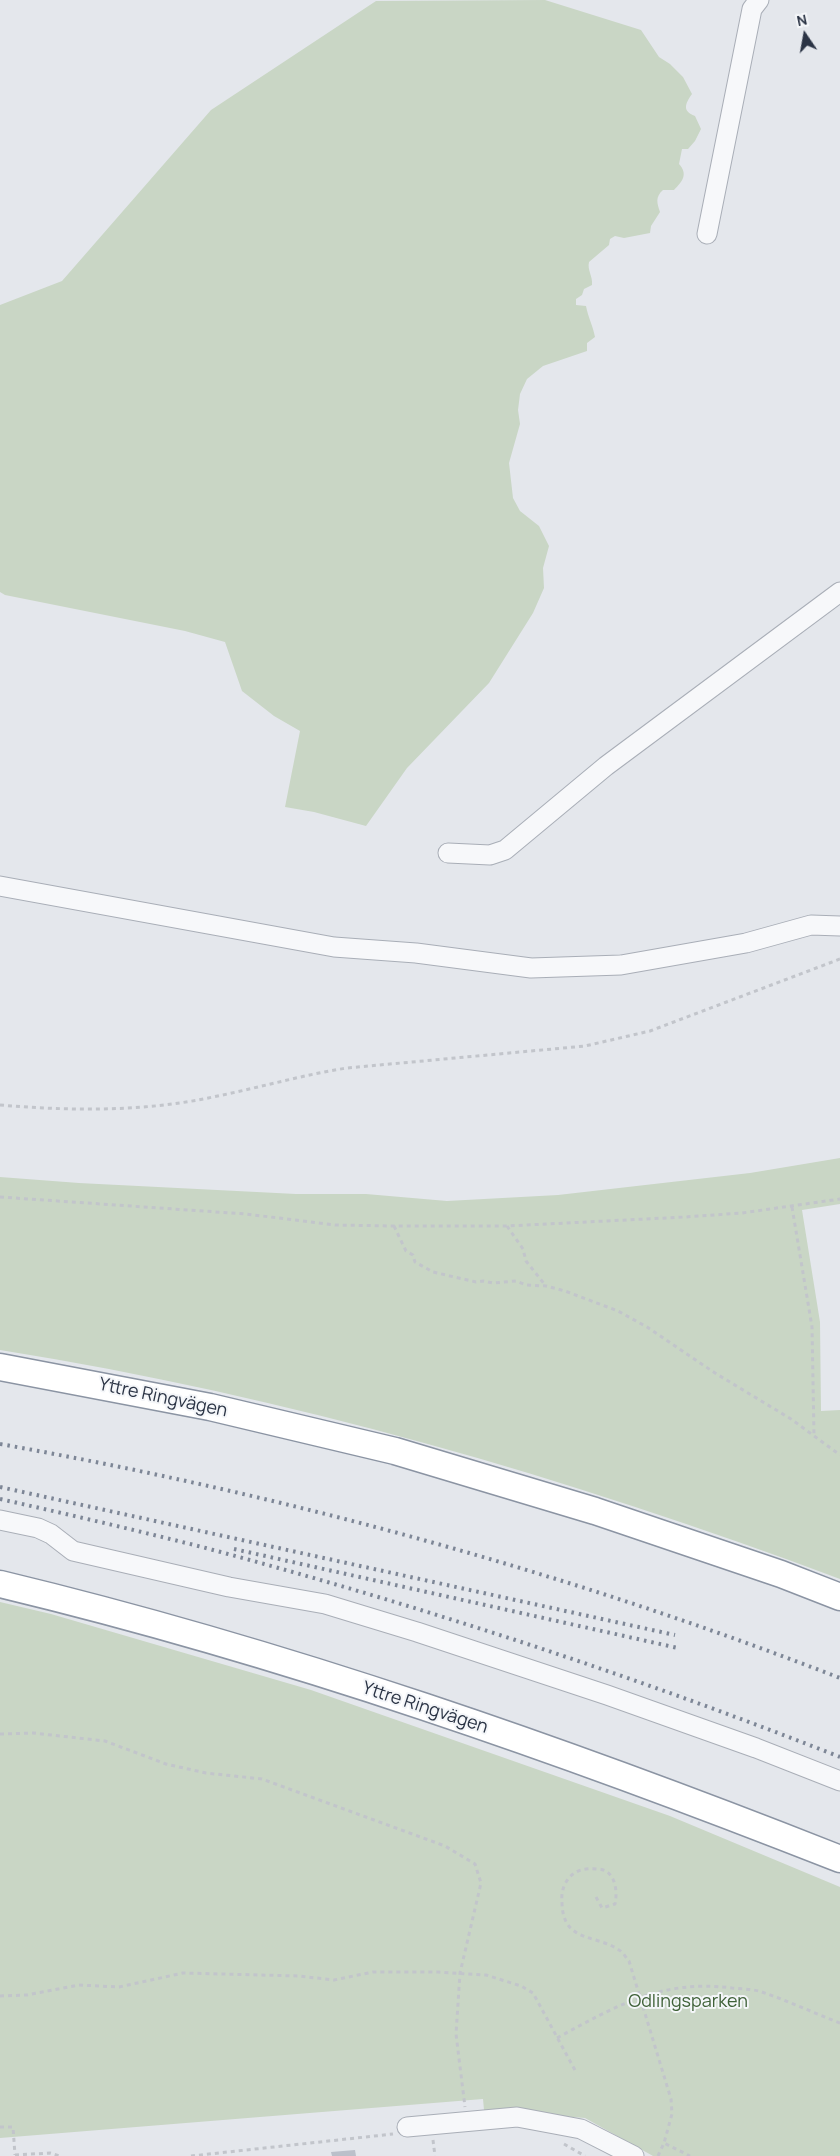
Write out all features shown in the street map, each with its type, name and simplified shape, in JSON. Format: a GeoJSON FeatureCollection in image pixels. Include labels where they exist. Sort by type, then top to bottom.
{"type":"FeatureCollection","features":[{"type":"Feature","properties":{"kind":"highway","name":"Yttre Ringvägen"},"geometry":{"type":"LineString","coordinates":[[0,1366],[210,1407],[395,1451],[595,1512],[781,1574],[840,1597]]}},
{"type":"Feature","properties":{"kind":"highway","name":"Yttre Ringvägen"},"geometry":{"type":"LineString","coordinates":[[0,1584],[258,1654],[443,1713],[673,1793],[840,1860]]}},
{"type":"Feature","properties":{"kind":"street"},"geometry":{"type":"LineString","coordinates":[[707,234],[752,9],[759,0]]}},
{"type":"Feature","properties":{"kind":"street"},"geometry":{"type":"LineString","coordinates":[[448,854],[490,855],[505,850],[606,766],[840,592]]}},
{"type":"Feature","properties":{"kind":"street"},"geometry":{"type":"LineString","coordinates":[[0,886],[334,947],[416,953],[530,968],[620,965],[746,943],[811,925],[840,926]]}},
{"type":"Feature","properties":{"kind":"street"},"geometry":{"type":"LineString","coordinates":[[0,1520],[38,1528],[51,1534],[73,1551],[229,1588],[325,1604],[607,1695],[756,1748],[840,1781]]}},
{"type":"Feature","properties":{"kind":"street"},"geometry":{"type":"LineString","coordinates":[[403,2130],[467,2121],[516,2117],[581,2128],[634,2156]]}},
{"type":"Feature","properties":{"kind":"path"},"geometry":{"type":"LineString","coordinates":[[0,1105],[51,1110],[115,1109],[163,1105],[212,1098],[312,1073],[347,1068],[585,1046],[650,1031],[840,959]]}},
{"type":"Feature","properties":{"kind":"path"},"geometry":{"type":"LineString","coordinates":[[0,1197],[237,1214],[335,1225],[394,1226],[507,1226],[694,1216],[792,1207],[840,1199]]}},
{"type":"Feature","properties":{"kind":"path"},"geometry":{"type":"LineString","coordinates":[[792,1207],[812,1327],[814,1435]]}},
{"type":"Feature","properties":{"kind":"path"},"geometry":{"type":"LineString","coordinates":[[394,1226],[406,1251],[413,1255],[415,1262],[433,1272],[476,1282],[516,1281],[526,1285],[546,1286],[565,1291],[618,1311],[648,1327],[715,1373],[791,1419],[840,1455]]}},
{"type":"Feature","properties":{"kind":"path"},"geometry":{"type":"LineString","coordinates":[[507,1226],[523,1250],[526,1261],[546,1286]]}},
{"type":"Feature","properties":{"kind":"path"},"geometry":{"type":"LineString","coordinates":[[0,1734],[33,1733],[105,1741],[166,1764],[206,1773],[262,1779],[445,1846],[474,1864],[481,1882],[460,1973],[456,2034],[467,2121]]}},
{"type":"Feature","properties":{"kind":"path"},"geometry":{"type":"LineString","coordinates":[[596,1897],[602,1908],[615,1904],[618,1891],[612,1877],[601,1869],[584,1868],[570,1877],[561,1893],[562,1910],[569,1926],[582,1937],[620,1950],[629,1961],[670,2098],[672,2114],[664,2143],[658,2156]]}},
{"type":"Feature","properties":{"kind":"path"},"geometry":{"type":"LineString","coordinates":[[0,1996],[27,1994],[79,1985],[119,1987],[183,1974],[298,1976],[334,1980],[373,1972],[486,1975],[521,1986],[533,1993],[576,2072]]}},
{"type":"Feature","properties":{"kind":"path"},"geometry":{"type":"LineString","coordinates":[[557,2038],[602,2013],[641,1996],[682,1987],[721,1987],[760,1992],[840,2023]]}},
{"type":"Feature","properties":{"kind":"path"},"geometry":{"type":"LineString","coordinates":[[0,2127],[13,2126],[16,2155],[50,2153],[60,2156]]}},
{"type":"Feature","properties":{"kind":"path"},"geometry":{"type":"LineString","coordinates":[[191,2156],[403,2130]]}},
{"type":"Feature","properties":{"kind":"path"},"geometry":{"type":"LineString","coordinates":[[557,2139],[586,2156]]}},
{"type":"Feature","properties":{"kind":"path"},"geometry":{"type":"LineString","coordinates":[[664,2143],[690,2156]]}},
{"type":"Feature","properties":{"kind":"green space"},"geometry":{"type":"Polygon","coordinates":[[[545,0],[641,30],[659,57],[670,64],[683,77],[692,94],[686,104],[686,109],[695,116],[701,129],[695,141],[688,149],[682,149],[679,164],[684,174],[680,184],[674,190],[663,190],[659,195],[660,212],[651,226],[650,233],[624,238],[615,236],[610,239],[609,245],[589,262],[592,285],[584,289],[582,295],[576,299],[576,305],[586,306],[595,337],[587,343],[587,351],[543,366],[527,379],[520,394],[518,410],[520,424],[509,463],[513,498],[520,511],[539,526],[549,546],[543,568],[544,588],[533,613],[489,683],[407,768],[366,826],[314,812],[285,807],[300,731],[274,716],[242,691],[225,642],[185,631],[5,595],[0,592],[0,305],[62,281],[211,110],[376,1],[545,0]]]}},
{"type":"Feature","properties":{"kind":"green space"},"geometry":{"type":"Polygon","coordinates":[[[840,1158],[840,1204],[802,1210],[820,1322],[821,1411],[840,1410],[840,1579],[634,1507],[531,1474],[426,1444],[321,1416],[215,1391],[108,1369],[0,1350],[0,1177],[296,1194],[366,1194],[447,1201],[558,1195],[750,1173],[840,1158]]]}},
{"type":"Feature","properties":{"kind":"green space","name":"Odlingsparken"},"geometry":{"type":"Polygon","coordinates":[[[0,1602],[51,1614],[311,1690],[670,1816],[840,1887],[840,2156],[653,2156],[585,2118],[484,2110],[483,2099],[0,2138],[0,1602]]]}},
{"type":"Feature","properties":{"kind":"building"},"geometry":{"type":"Polygon","coordinates":[[[355,2150],[356,2156],[332,2156],[331,2152],[355,2150]]]}},
{"type":"Feature","properties":{"kind":"railway"},"geometry":{"type":"LineString","coordinates":[[0,1444],[214,1487],[426,1541],[531,1571],[635,1604],[840,1678]]}},
{"type":"Feature","properties":{"kind":"railway"},"geometry":{"type":"LineString","coordinates":[[0,1487],[675,1635]]}},
{"type":"Feature","properties":{"kind":"railway"},"geometry":{"type":"LineString","coordinates":[[0,1499],[202,1547],[444,1617],[604,1670],[840,1757]]}},
{"type":"Feature","properties":{"kind":"railway"},"geometry":{"type":"LineString","coordinates":[[234,1549],[678,1648]]}}]}
